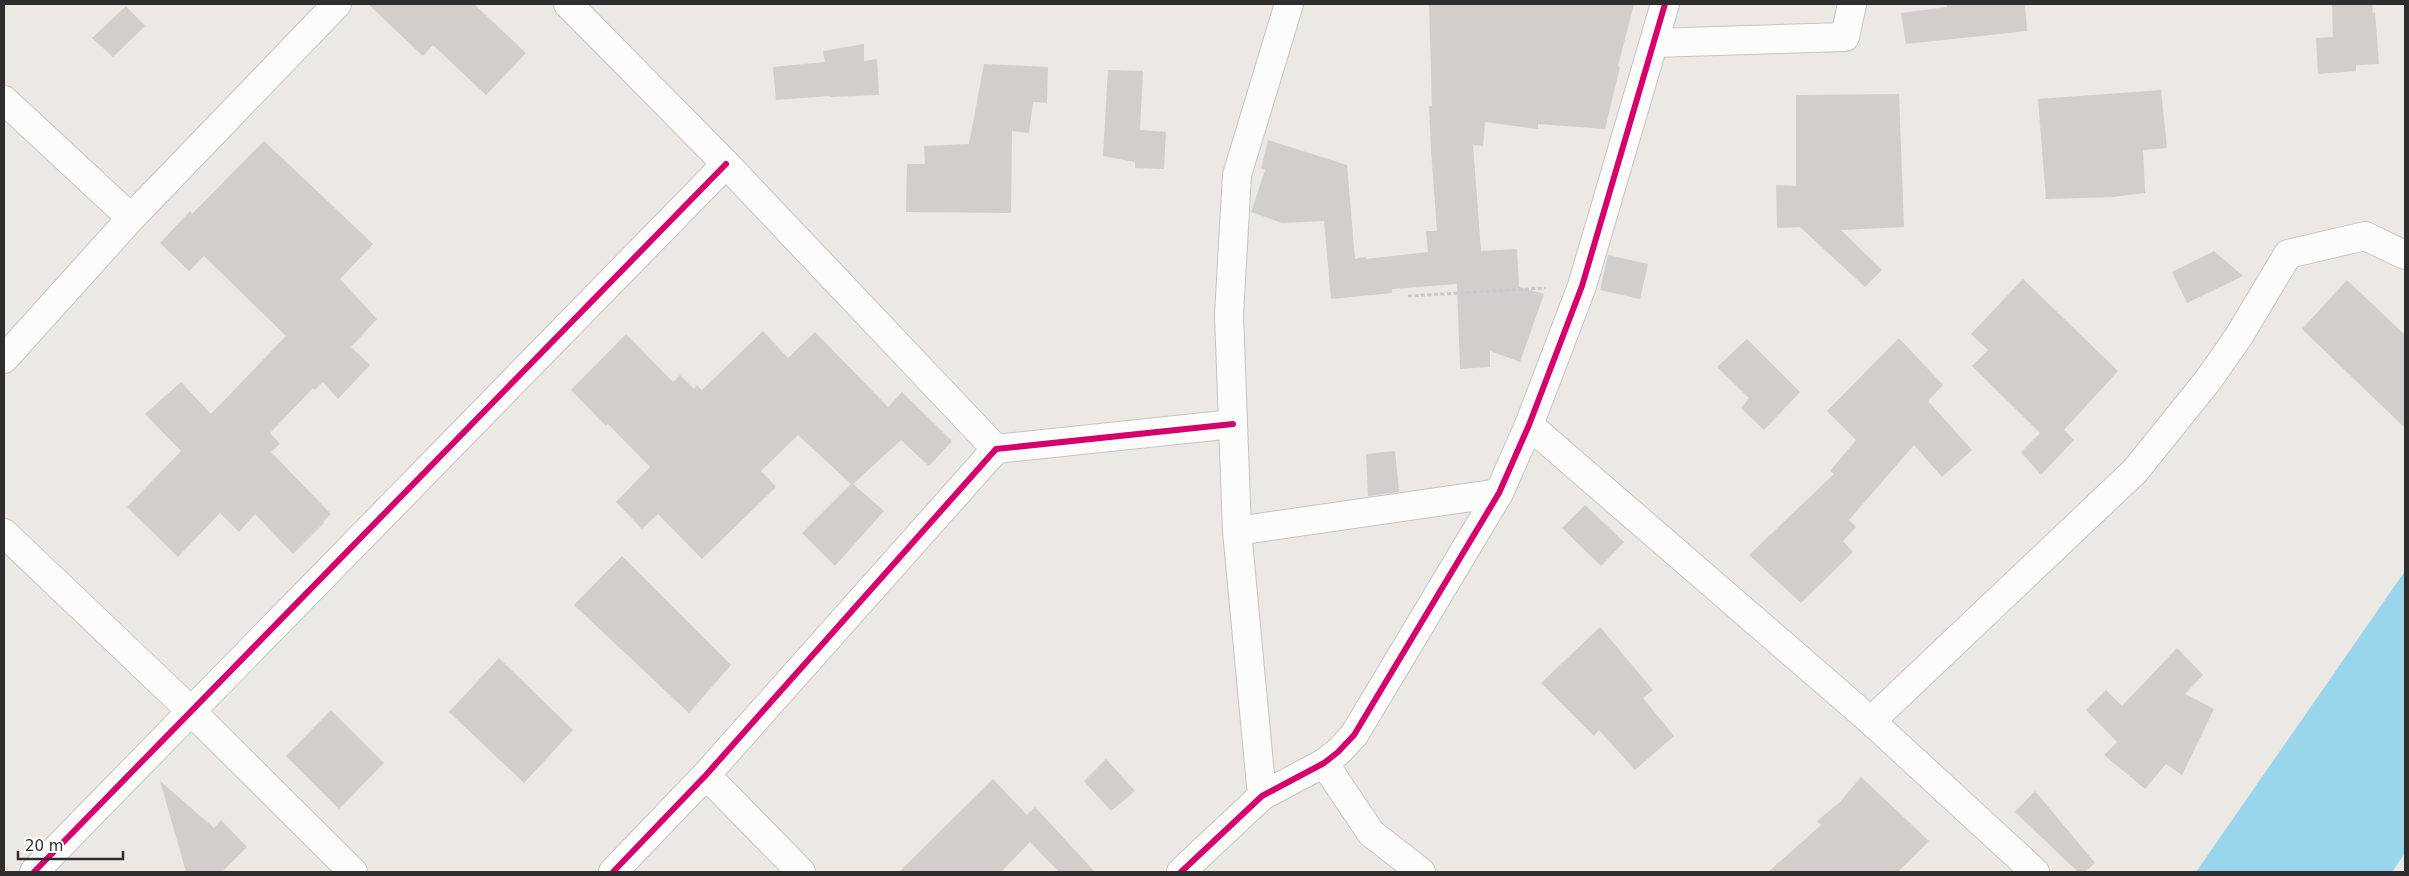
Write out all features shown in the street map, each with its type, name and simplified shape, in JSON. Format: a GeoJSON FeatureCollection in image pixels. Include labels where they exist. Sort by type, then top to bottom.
{"type":"FeatureCollection","features":[{"type":"Feature","properties":{"kind":"street"},"geometry":{"type":"LineString","coordinates":[[4,359],[131,218],[338,4]]}},
{"type":"Feature","properties":{"kind":"street"},"geometry":{"type":"LineString","coordinates":[[568,4],[726,164],[996,449]]}},
{"type":"Feature","properties":{"kind":"street"},"geometry":{"type":"LineString","coordinates":[[1262,796],[1237,531],[1229,315],[1237,175],[1289,4]]}},
{"type":"Feature","properties":{"kind":"street"},"geometry":{"type":"LineString","coordinates":[[1181,872],[1262,796],[1324,763],[1338,752],[1354,735],[1499,493],[1529,425],[1582,286],[1665,4]]}},
{"type":"Feature","properties":{"kind":"street"},"geometry":{"type":"LineString","coordinates":[[1654,43],[1845,37],[1852,4]]}},
{"type":"Feature","properties":{"kind":"street"},"geometry":{"type":"LineString","coordinates":[[4,100],[131,218]]}},
{"type":"Feature","properties":{"kind":"street"},"geometry":{"type":"LineString","coordinates":[[34,872],[726,164]]}},
{"type":"Feature","properties":{"kind":"street"},"geometry":{"type":"LineString","coordinates":[[1871,721],[2135,471],[2209,379],[2239,336],[2288,254],[2364,236],[2405,256]]}},
{"type":"Feature","properties":{"kind":"street"},"geometry":{"type":"LineString","coordinates":[[614,872],[706,775],[996,449],[1233,424]]}},
{"type":"Feature","properties":{"kind":"street"},"geometry":{"type":"LineString","coordinates":[[1529,425],[1871,721],[2035,872]]}},
{"type":"Feature","properties":{"kind":"street"},"geometry":{"type":"LineString","coordinates":[[1237,531],[1499,493]]}},
{"type":"Feature","properties":{"kind":"street"},"geometry":{"type":"LineString","coordinates":[[4,534],[190,711],[353,872]]}},
{"type":"Feature","properties":{"kind":"street"},"geometry":{"type":"LineString","coordinates":[[1324,763],[1370,833],[1421,872]]}},
{"type":"Feature","properties":{"kind":"street"},"geometry":{"type":"LineString","coordinates":[[706,775],[802,872]]}},
{"type":"Feature","properties":{"kind":"path"},"geometry":{"type":"LineString","coordinates":[[1408,296],[1582,286]]}},
{"type":"Feature","properties":{"kind":"water"},"geometry":{"type":"Polygon","coordinates":[[[2405,571],[2405,853],[2392,872],[2196,872],[2405,571]]]}},
{"type":"Feature","properties":{"kind":"building"},"geometry":{"type":"Polygon","coordinates":[[[368,4],[474,4],[526,53],[486,95],[433,45],[423,56],[368,4]]]}},
{"type":"Feature","properties":{"kind":"building"},"geometry":{"type":"Polygon","coordinates":[[[1429,4],[1634,4],[1618,66],[1620,67],[1605,129],[1538,124],[1538,129],[1485,122],[1483,146],[1473,145],[1481,251],[1517,249],[1519,287],[1544,294],[1520,362],[1490,351],[1490,367],[1460,369],[1457,284],[1392,289],[1392,293],[1331,299],[1324,221],[1282,223],[1251,212],[1265,170],[1261,168],[1268,140],[1347,165],[1355,259],[1428,252],[1426,231],[1437,231],[1429,106],[1432,106],[1429,4]]]}},
{"type":"Feature","properties":{"kind":"building"},"geometry":{"type":"Polygon","coordinates":[[[1947,4],[2025,4],[2027,31],[1906,44],[1901,13],[1947,7],[1947,4]]]}},
{"type":"Feature","properties":{"kind":"building"},"geometry":{"type":"Polygon","coordinates":[[[2332,4],[2372,4],[2373,13],[2375,12],[2379,64],[2356,65],[2356,71],[2318,74],[2316,38],[2333,37],[2332,4]]]}},
{"type":"Feature","properties":{"kind":"building"},"geometry":{"type":"Polygon","coordinates":[[[126,6],[145,26],[113,57],[92,38],[126,6]]]}},
{"type":"Feature","properties":{"kind":"building"},"geometry":{"type":"Polygon","coordinates":[[[864,44],[864,61],[877,59],[879,95],[776,100],[773,67],[825,62],[823,51],[864,44]]]}},
{"type":"Feature","properties":{"kind":"building"},"geometry":{"type":"Polygon","coordinates":[[[984,64],[1048,67],[1047,103],[1033,102],[1029,133],[1012,131],[1011,213],[906,212],[907,164],[925,164],[924,146],[969,144],[984,64]]]}},
{"type":"Feature","properties":{"kind":"building"},"geometry":{"type":"Polygon","coordinates":[[[1108,70],[1143,71],[1140,130],[1166,132],[1164,169],[1135,168],[1135,162],[1103,156],[1108,70]]]}},
{"type":"Feature","properties":{"kind":"building"},"geometry":{"type":"Polygon","coordinates":[[[2161,90],[2167,148],[2143,150],[2145,193],[2114,197],[2046,199],[2038,99],[2161,90]]]}},
{"type":"Feature","properties":{"kind":"building"},"geometry":{"type":"Polygon","coordinates":[[[1899,94],[1904,227],[1841,230],[1882,270],[1865,287],[1800,227],[1777,228],[1776,185],[1796,186],[1796,95],[1899,94]]]}},
{"type":"Feature","properties":{"kind":"building"},"geometry":{"type":"Polygon","coordinates":[[[264,141],[373,244],[340,279],[377,319],[351,347],[370,365],[338,399],[323,382],[315,390],[313,388],[270,433],[280,444],[271,452],[331,514],[293,554],[255,514],[239,532],[220,513],[178,557],[127,507],[181,451],[145,414],[181,382],[211,414],[286,336],[204,256],[189,271],[160,243],[190,211],[192,214],[264,141]]]}},
{"type":"Feature","properties":{"kind":"building"},"geometry":{"type":"Polygon","coordinates":[[[2214,251],[2243,276],[2187,303],[2172,272],[2214,251]]]}},
{"type":"Feature","properties":{"kind":"building"},"geometry":{"type":"Polygon","coordinates":[[[1608,255],[1648,264],[1640,299],[1600,290],[1608,255]]]}},
{"type":"Feature","properties":{"kind":"building"},"geometry":{"type":"Polygon","coordinates":[[[2023,279],[2118,371],[2064,430],[2074,440],[2041,475],[2021,452],[2040,433],[1972,366],[1988,350],[1971,334],[2023,279]]]}},
{"type":"Feature","properties":{"kind":"building"},"geometry":{"type":"Polygon","coordinates":[[[2347,280],[2405,335],[2405,428],[2302,329],[2347,280]]]}},
{"type":"Feature","properties":{"kind":"building"},"geometry":{"type":"Polygon","coordinates":[[[763,331],[788,358],[815,332],[888,407],[902,392],[952,441],[929,466],[901,440],[853,484],[884,511],[835,566],[802,533],[851,484],[798,435],[761,471],[776,487],[702,559],[658,514],[642,529],[616,502],[650,467],[571,390],[626,334],[673,382],[680,375],[694,389],[697,385],[702,390],[763,331]]]}},
{"type":"Feature","properties":{"kind":"building"},"geometry":{"type":"Polygon","coordinates":[[[1899,338],[1943,385],[1928,401],[1972,450],[1942,477],[1914,445],[1849,520],[1856,527],[1843,541],[1853,552],[1801,603],[1749,555],[1834,474],[1830,471],[1856,440],[1827,411],[1899,338]]]}},
{"type":"Feature","properties":{"kind":"building"},"geometry":{"type":"Polygon","coordinates":[[[1747,339],[1800,392],[1764,430],[1741,408],[1749,398],[1717,367],[1747,339]]]}},
{"type":"Feature","properties":{"kind":"building"},"geometry":{"type":"Polygon","coordinates":[[[1395,451],[1399,492],[1368,496],[1366,454],[1395,451]]]}},
{"type":"Feature","properties":{"kind":"building"},"geometry":{"type":"Polygon","coordinates":[[[1585,505],[1624,542],[1601,566],[1562,528],[1585,505]]]}},
{"type":"Feature","properties":{"kind":"building"},"geometry":{"type":"Polygon","coordinates":[[[622,556],[731,665],[689,713],[574,605],[622,556]]]}},
{"type":"Feature","properties":{"kind":"building"},"geometry":{"type":"Polygon","coordinates":[[[1600,627],[1653,690],[1643,698],[1674,736],[1635,770],[1599,730],[1594,736],[1541,683],[1600,627]]]}},
{"type":"Feature","properties":{"kind":"building"},"geometry":{"type":"Polygon","coordinates":[[[2177,648],[2203,675],[2185,694],[2214,709],[2182,775],[2166,764],[2145,789],[2104,755],[2117,742],[2086,710],[2106,690],[2122,706],[2177,648]]]}},
{"type":"Feature","properties":{"kind":"building"},"geometry":{"type":"Polygon","coordinates":[[[499,658],[573,730],[524,783],[449,712],[499,658]]]}},
{"type":"Feature","properties":{"kind":"building"},"geometry":{"type":"Polygon","coordinates":[[[331,710],[384,763],[339,809],[286,756],[331,710]]]}},
{"type":"Feature","properties":{"kind":"building"},"geometry":{"type":"Polygon","coordinates":[[[1106,759],[1135,791],[1111,811],[1084,781],[1106,759]]]}},
{"type":"Feature","properties":{"kind":"building"},"geometry":{"type":"Polygon","coordinates":[[[1861,777],[1929,841],[1898,872],[1768,872],[1821,825],[1817,821],[1840,802],[1861,777]]]}},
{"type":"Feature","properties":{"kind":"building"},"geometry":{"type":"Polygon","coordinates":[[[993,779],[1027,815],[1035,807],[1095,872],[1059,872],[1030,842],[1001,872],[899,872],[993,779]]]}},
{"type":"Feature","properties":{"kind":"building"},"geometry":{"type":"Polygon","coordinates":[[[160,781],[214,828],[221,820],[247,847],[222,872],[186,872],[160,781]]]}},
{"type":"Feature","properties":{"kind":"building"},"geometry":{"type":"Polygon","coordinates":[[[2035,791],[2095,863],[2085,872],[2078,872],[2015,812],[2035,791]]]}},
{"type":"Feature","properties":{"kind":"cycle path"},"geometry":{"type":"LineString","coordinates":[[1181,872],[1262,796],[1324,763],[1338,752],[1354,735],[1499,493],[1529,425],[1582,286],[1665,4]]}},
{"type":"Feature","properties":{"kind":"cycle path"},"geometry":{"type":"LineString","coordinates":[[34,872],[726,164]]}},
{"type":"Feature","properties":{"kind":"cycle path"},"geometry":{"type":"LineString","coordinates":[[613,872],[706,775],[996,449],[1233,424]]}}]}
